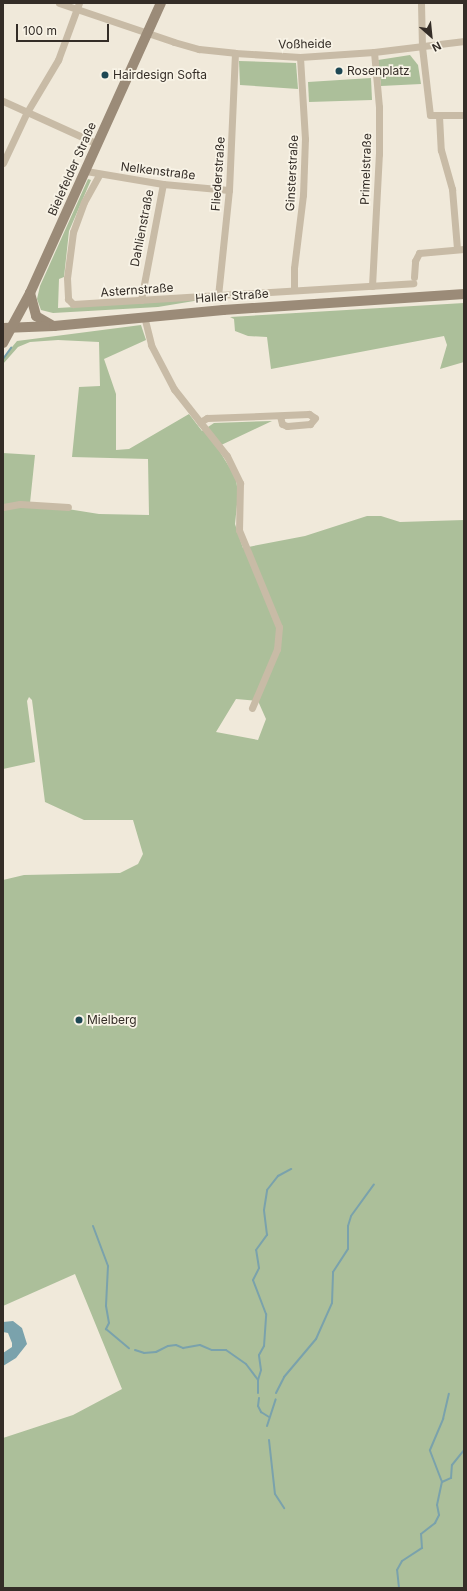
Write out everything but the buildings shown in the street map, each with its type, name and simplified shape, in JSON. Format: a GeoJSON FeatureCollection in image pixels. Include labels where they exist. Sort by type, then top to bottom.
{"type":"FeatureCollection","features":[{"type":"Feature","properties":{"kind":"main road","name":"Bielefelder Straße"},"geometry":{"type":"LineString","coordinates":[[3,343],[8,328],[30,293],[161,3]]}},
{"type":"Feature","properties":{"kind":"main road"},"geometry":{"type":"LineString","coordinates":[[30,293],[36,316],[54,326]]}},
{"type":"Feature","properties":{"kind":"main road","name":"Haller Straße"},"geometry":{"type":"LineString","coordinates":[[8,328],[54,326],[144,316],[464,294]]}},
{"type":"Feature","properties":{"kind":"street","name":"Voßheide"},"geometry":{"type":"LineString","coordinates":[[60,3],[78,6],[148,33],[199,49],[235,54],[300,57],[374,52],[464,41]]}},
{"type":"Feature","properties":{"kind":"street"},"geometry":{"type":"LineString","coordinates":[[421,3],[422,47],[430,115],[464,115]]}},
{"type":"Feature","properties":{"kind":"street"},"geometry":{"type":"LineString","coordinates":[[3,164],[27,112],[58,60],[78,6]]}},
{"type":"Feature","properties":{"kind":"street","name":"Primelstraße"},"geometry":{"type":"LineString","coordinates":[[372,286],[379,154],[379,108],[374,52]]}},
{"type":"Feature","properties":{"kind":"street","name":"Fliederstraße"},"geometry":{"type":"LineString","coordinates":[[218,296],[229,190],[235,54]]}},
{"type":"Feature","properties":{"kind":"street","name":"Ginsterstraße"},"geometry":{"type":"LineString","coordinates":[[294,290],[294,268],[303,194],[305,139],[300,57]]}},
{"type":"Feature","properties":{"kind":"street"},"geometry":{"type":"LineString","coordinates":[[3,101],[98,144]]}},
{"type":"Feature","properties":{"kind":"street"},"geometry":{"type":"LineString","coordinates":[[439,116],[441,150],[452,189],[460,249]]}},
{"type":"Feature","properties":{"kind":"street","name":"Nelkenstraße"},"geometry":{"type":"LineString","coordinates":[[86,171],[99,175],[163,184],[229,190]]}},
{"type":"Feature","properties":{"kind":"street","name":"Asternstraße"},"geometry":{"type":"LineString","coordinates":[[99,175],[84,202],[73,232],[67,278],[68,299],[77,305],[372,286],[413,280],[415,261],[419,253],[460,249]]}},
{"type":"Feature","properties":{"kind":"street","name":"Dahlienstraße"},"geometry":{"type":"LineString","coordinates":[[141,300],[163,184]]}},
{"type":"Feature","properties":{"kind":"street"},"geometry":{"type":"LineString","coordinates":[[144,316],[156,356],[181,399],[227,456],[238,475],[241,490],[239,530],[279,627],[277,650],[252,708]]}},
{"type":"Feature","properties":{"kind":"street"},"geometry":{"type":"LineString","coordinates":[[200,422],[207,418],[280,416]]}},
{"type":"Feature","properties":{"kind":"street"},"geometry":{"type":"LineString","coordinates":[[3,507],[20,504],[68,507]]}},
{"type":"Feature","properties":{"kind":"green space"},"geometry":{"type":"Polygon","coordinates":[[[410,55],[418,65],[421,84],[381,86],[378,60],[410,55]]]}},
{"type":"Feature","properties":{"kind":"green space"},"geometry":{"type":"Polygon","coordinates":[[[239,61],[296,63],[298,89],[240,85],[239,61]]]}},
{"type":"Feature","properties":{"kind":"green space"},"geometry":{"type":"Polygon","coordinates":[[[371,78],[372,100],[309,102],[308,82],[371,78]]]}},
{"type":"Feature","properties":{"kind":"green space"},"geometry":{"type":"Polygon","coordinates":[[[88,179],[91,180],[69,231],[64,277],[59,279],[58,308],[206,299],[158,307],[53,313],[41,310],[37,299],[40,286],[88,179]]]}},
{"type":"Feature","properties":{"kind":"green space"},"geometry":{"type":"Polygon","coordinates":[[[464,303],[464,362],[440,369],[447,345],[444,336],[271,369],[267,337],[248,336],[235,331],[234,319],[230,317],[464,303]]]}},
{"type":"Feature","properties":{"kind":"green space"},"geometry":{"type":"Polygon","coordinates":[[[141,325],[146,340],[104,359],[116,394],[116,450],[129,449],[189,414],[202,431],[214,423],[272,421],[217,447],[236,478],[238,495],[235,524],[243,548],[305,536],[367,516],[381,516],[400,522],[464,520],[464,1588],[3,1588],[3,1438],[73,1415],[122,1389],[75,1274],[3,1306],[3,880],[24,875],[120,873],[138,864],[143,854],[133,820],[84,820],[45,802],[32,700],[29,697],[27,701],[35,762],[3,769],[3,453],[35,455],[30,503],[99,514],[149,515],[148,459],[72,457],[79,387],[100,386],[99,342],[58,340],[30,342],[18,347],[3,364],[3,358],[17,341],[141,325]],[[236,699],[216,732],[258,740],[266,719],[258,701],[236,699]]]}},
{"type":"Feature","properties":{"kind":"water"},"geometry":{"type":"Polygon","coordinates":[[[13,1321],[22,1328],[27,1344],[16,1358],[3,1366],[3,1353],[12,1347],[12,1343],[8,1333],[3,1332],[3,1322],[13,1321]]]}},
{"type":"Feature","properties":{"kind":"waterway"},"geometry":{"type":"LineString","coordinates":[[3,359],[11,348]]}},
{"type":"Feature","properties":{"kind":"waterway"},"geometry":{"type":"LineString","coordinates":[[258,1380],[261,1370],[259,1355],[264,1346],[266,1314],[253,1280],[259,1268],[256,1250],[267,1235],[264,1210],[267,1190],[278,1176],[291,1169]]}},
{"type":"Feature","properties":{"kind":"waterway"},"geometry":{"type":"LineString","coordinates":[[276,1393],[284,1377],[316,1339],[332,1303],[333,1272],[348,1249],[348,1226],[351,1216],[374,1184]]}},
{"type":"Feature","properties":{"kind":"waterway"},"geometry":{"type":"LineString","coordinates":[[93,1226],[108,1266],[106,1306],[109,1323],[106,1329],[129,1348]]}},
{"type":"Feature","properties":{"kind":"waterway"},"geometry":{"type":"LineString","coordinates":[[135,1350],[144,1353],[156,1352],[168,1346],[176,1345],[183,1348],[200,1345],[212,1350],[226,1350],[246,1364],[258,1380],[258,1393]]}},
{"type":"Feature","properties":{"kind":"waterway"},"geometry":{"type":"LineString","coordinates":[[399,1588],[397,1570],[402,1561],[422,1548],[421,1534],[435,1523],[439,1515],[437,1505],[442,1482],[430,1450],[443,1419],[449,1394]]}},
{"type":"Feature","properties":{"kind":"waterway"},"geometry":{"type":"LineString","coordinates":[[259,1398],[258,1406],[261,1412],[269,1417]]}},
{"type":"Feature","properties":{"kind":"waterway"},"geometry":{"type":"LineString","coordinates":[[267,1426],[276,1399]]}},
{"type":"Feature","properties":{"kind":"waterway"},"geometry":{"type":"LineString","coordinates":[[269,1440],[275,1494],[284,1508]]}},
{"type":"Feature","properties":{"kind":"waterway"},"geometry":{"type":"LineString","coordinates":[[442,1482],[451,1478],[452,1465],[464,1450]]}},
{"type":"Feature","properties":{"kind":"place","name":"Rosenplatz"},"geometry":{"type":"Point","coordinates":[339,71]}},
{"type":"Feature","properties":{"kind":"place","name":"Hairdesign Softa"},"geometry":{"type":"Point","coordinates":[105,75]}},
{"type":"Feature","properties":{"kind":"place","name":"Mielberg"},"geometry":{"type":"Point","coordinates":[79,1020]}}]}
